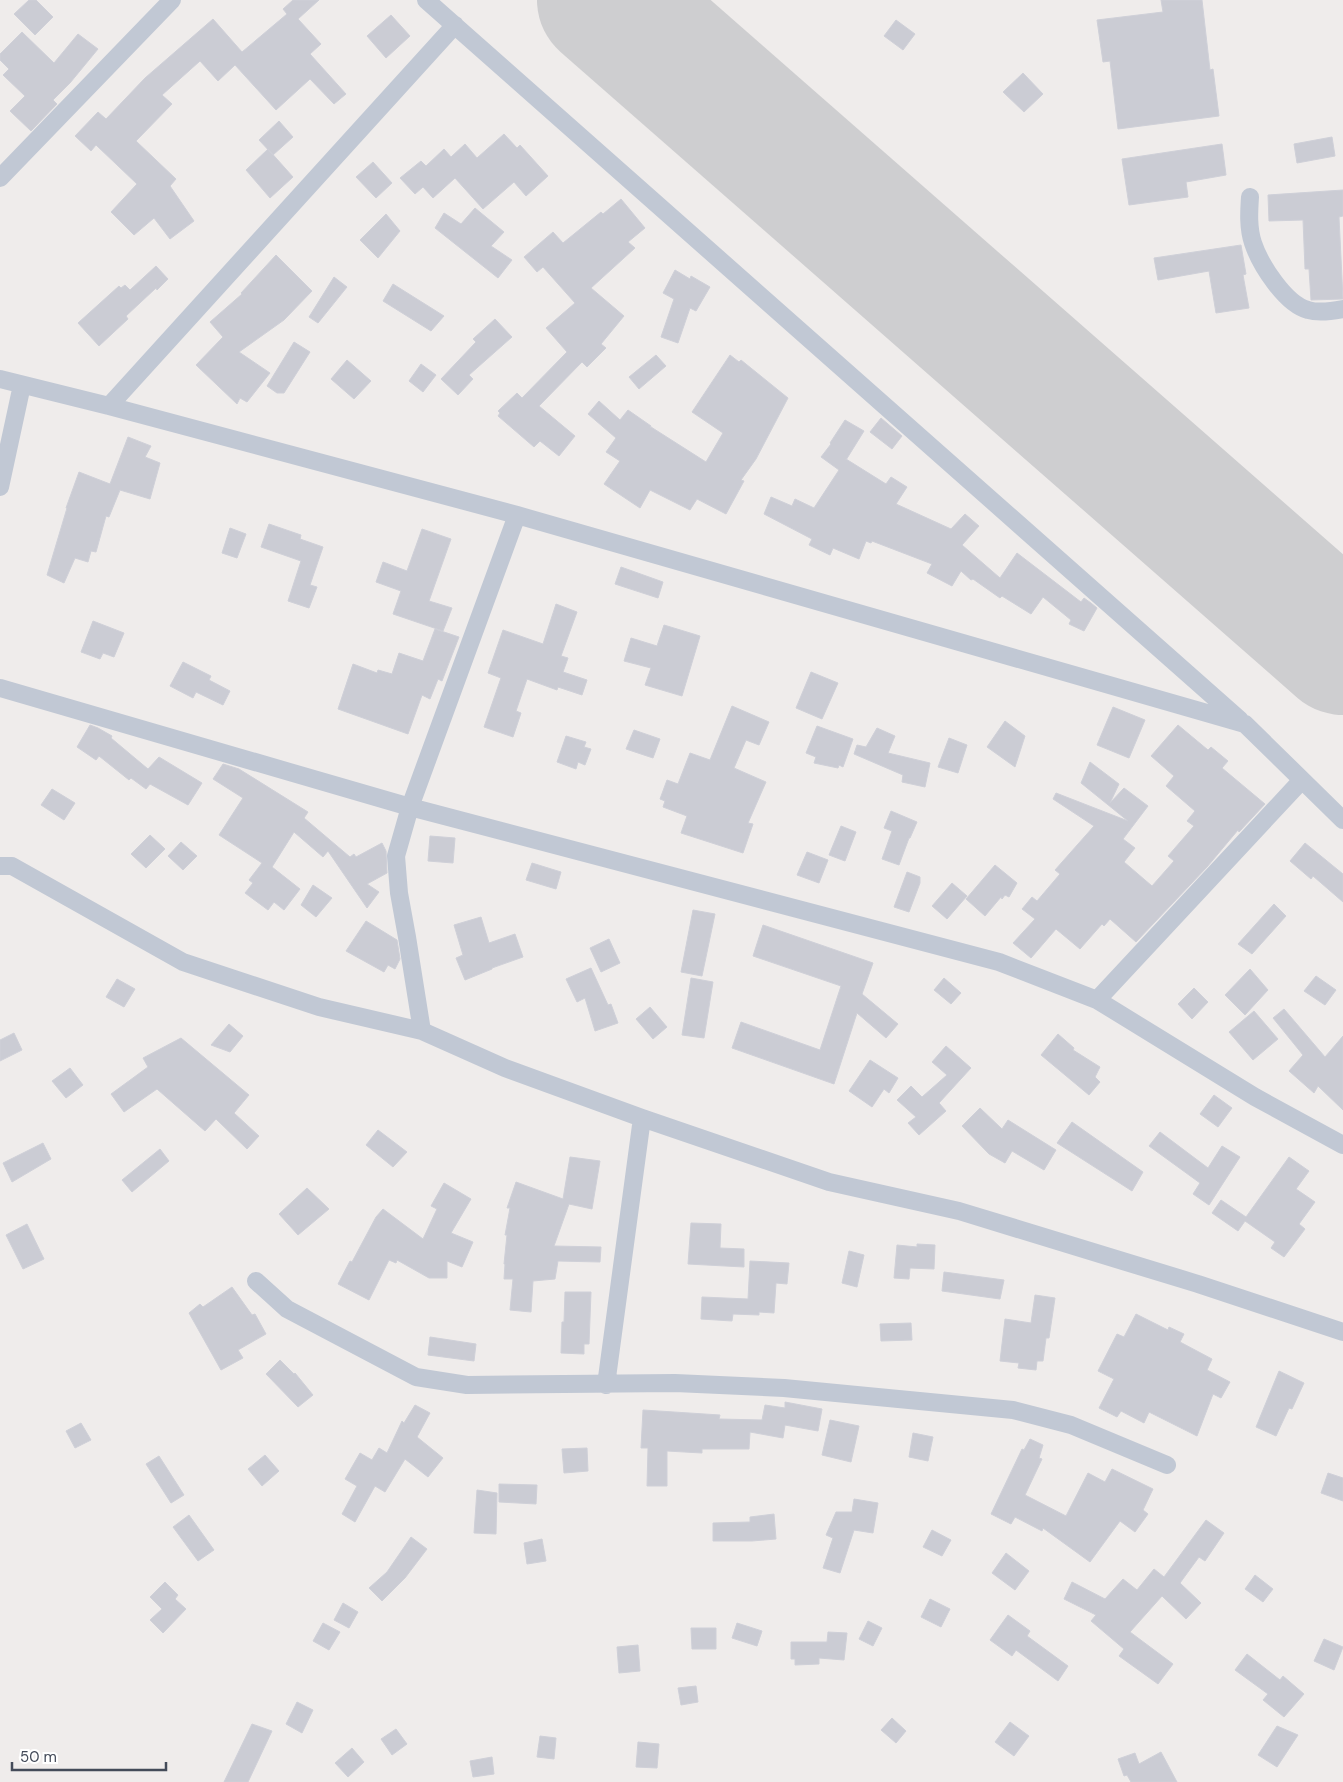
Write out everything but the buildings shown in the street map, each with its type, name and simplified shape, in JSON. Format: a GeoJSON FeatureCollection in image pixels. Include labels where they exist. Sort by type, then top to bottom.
{"type":"FeatureCollection","features":[{"type":"Feature","properties":{"kind":"street"},"geometry":{"type":"LineString","coordinates":[[0,178],[172,0]]}},
{"type":"Feature","properties":{"kind":"street"},"geometry":{"type":"LineString","coordinates":[[426,0],[1245,724],[1343,820]]}},
{"type":"Feature","properties":{"kind":"street"},"geometry":{"type":"LineString","coordinates":[[110,406],[455,25]]}},
{"type":"Feature","properties":{"kind":"street"},"geometry":{"type":"LineString","coordinates":[[1250,197],[1248,218],[1253,242],[1262,263],[1274,282],[1288,298],[1308,310],[1343,309]]}},
{"type":"Feature","properties":{"kind":"street"},"geometry":{"type":"LineString","coordinates":[[0,379],[110,406],[517,515],[1245,724]]}},
{"type":"Feature","properties":{"kind":"street"},"geometry":{"type":"LineString","coordinates":[[0,487],[22,385]]}},
{"type":"Feature","properties":{"kind":"street"},"geometry":{"type":"LineString","coordinates":[[422,1031],[399,893],[396,856],[410,807],[517,515]]}},
{"type":"Feature","properties":{"kind":"street"},"geometry":{"type":"LineString","coordinates":[[0,688],[410,807],[999,962],[1097,1000],[1255,1097],[1343,1145]]}},
{"type":"Feature","properties":{"kind":"street"},"geometry":{"type":"LineString","coordinates":[[1097,1000],[1302,780]]}},
{"type":"Feature","properties":{"kind":"street"},"geometry":{"type":"LineString","coordinates":[[0,866],[12,866],[183,962],[320,1007],[422,1031],[505,1068],[642,1118],[829,1182],[959,1210],[1198,1284],[1343,1332]]}},
{"type":"Feature","properties":{"kind":"street"},"geometry":{"type":"LineString","coordinates":[[606,1385],[642,1118]]}},
{"type":"Feature","properties":{"kind":"street"},"geometry":{"type":"LineString","coordinates":[[256,1280],[287,1309],[416,1378],[467,1386],[676,1383],[784,1388],[1013,1410],[1070,1425],[1167,1465]]}},
{"type":"Feature","properties":{"kind":"runway"},"geometry":{"type":"LineString","coordinates":[[606,0],[1343,646]]}}]}
